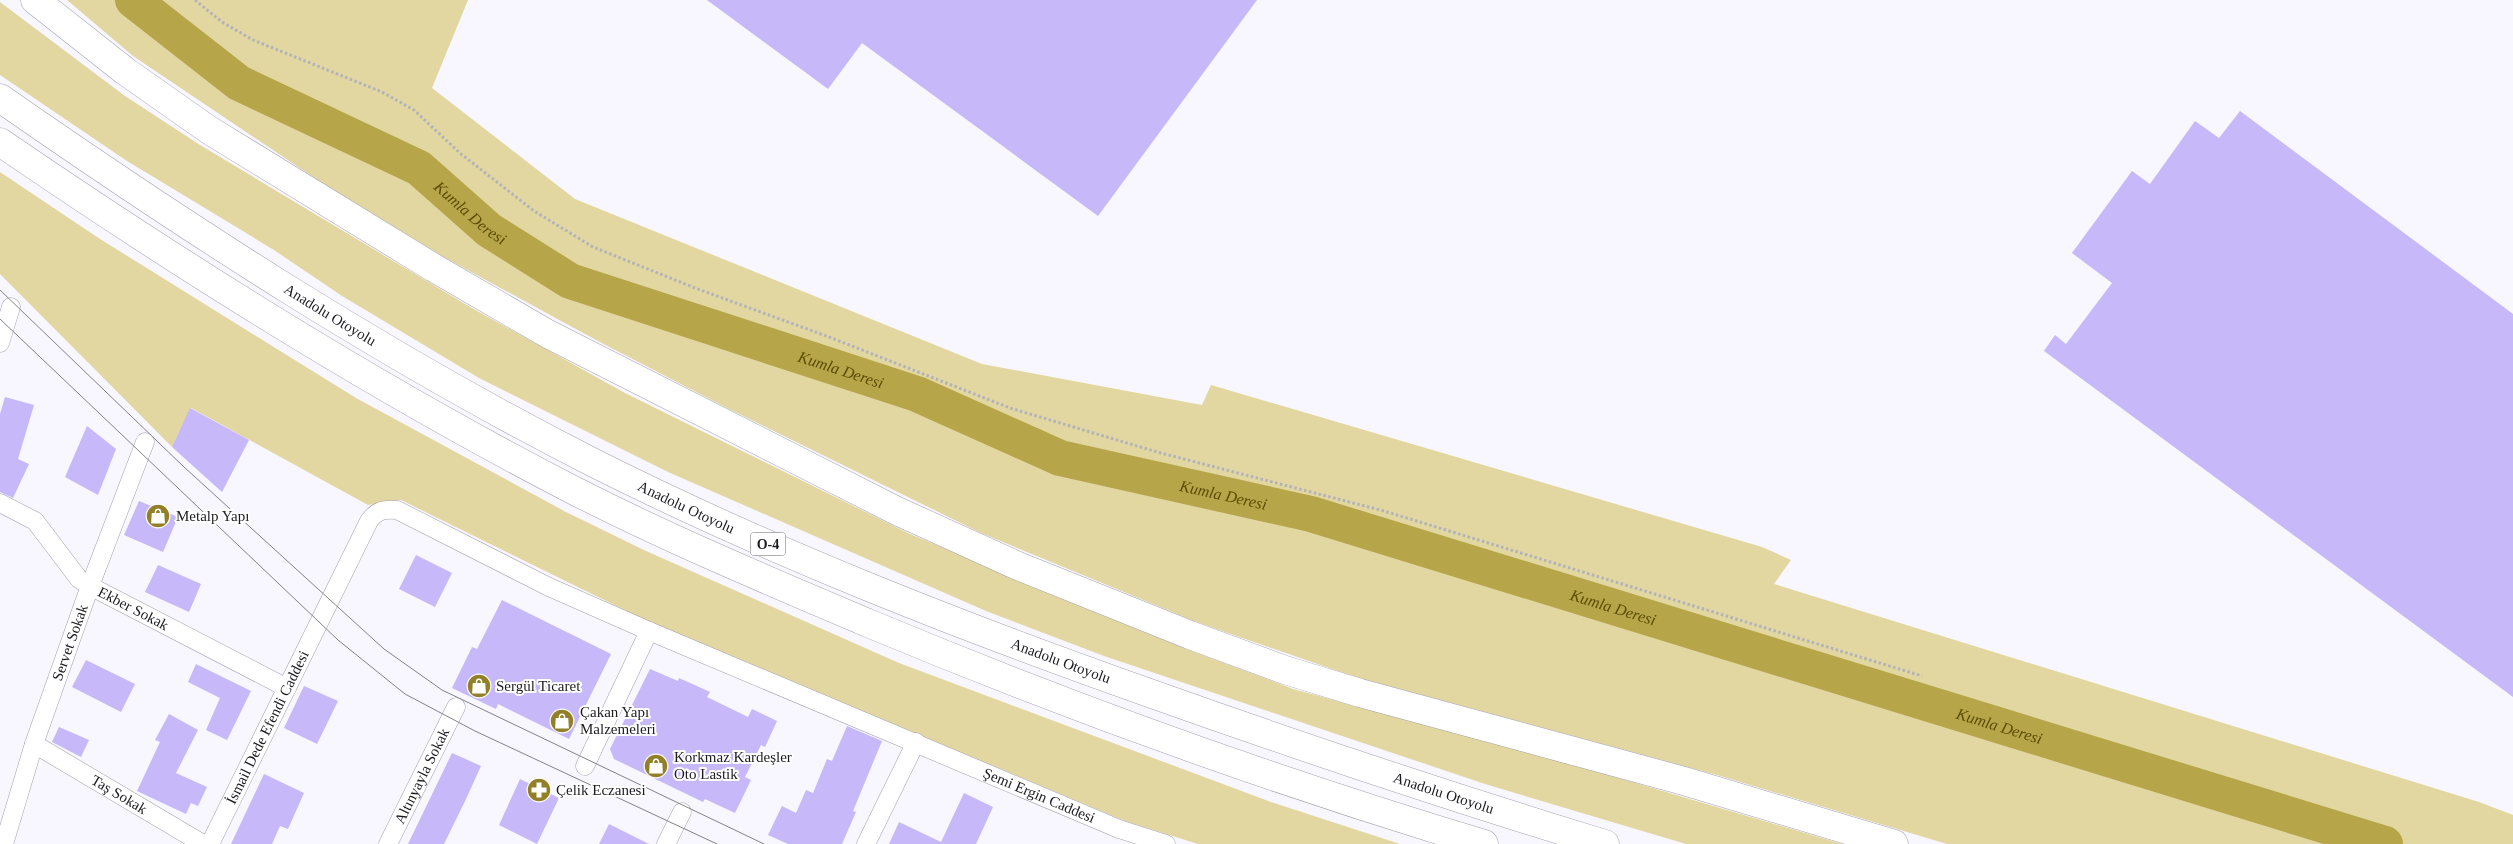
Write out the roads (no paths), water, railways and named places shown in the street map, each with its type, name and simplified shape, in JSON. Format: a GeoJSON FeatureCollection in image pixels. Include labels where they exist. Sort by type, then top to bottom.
{"type":"FeatureCollection","features":[{"type":"Feature","properties":{"kind":"main road"},"geometry":{"type":"LineString","coordinates":[[35,0],[125,71],[209,130],[450,278],[599,362],[897,511],[975,546],[1190,636],[1285,670],[1360,693],[1684,781],[1894,844]]}},
{"type":"Feature","properties":{"kind":"main road","name":"Anadolu Otoyolu"},"geometry":{"type":"LineString","coordinates":[[0,98],[112,176],[217,244],[404,358],[594,462],[751,536],[982,632],[1096,674],[1305,749],[1605,844]]}},
{"type":"Feature","properties":{"kind":"main road","name":"O-4"},"geometry":{"type":"LineString","coordinates":[[0,142],[115,220],[370,377],[478,439],[655,530],[783,587],[966,663],[1279,778],[1484,844]]}},
{"type":"Feature","properties":{"kind":"street"},"geometry":{"type":"LineString","coordinates":[[1,334],[10,307]]}},
{"type":"Feature","properties":{"kind":"street","name":"Servet Sokak"},"geometry":{"type":"LineString","coordinates":[[3,840],[34,744],[90,586],[145,442]]}},
{"type":"Feature","properties":{"kind":"street","name":"Ekber Sokak"},"geometry":{"type":"LineString","coordinates":[[0,503],[35,521],[79,578],[90,586],[287,688]]}},
{"type":"Feature","properties":{"kind":"street","name":"İsmail Dede Efendi Caddesi"},"geometry":{"type":"LineString","coordinates":[[210,844],[324,610],[369,521],[375,513],[385,509],[397,510],[549,586],[649,631]]}},
{"type":"Feature","properties":{"kind":"street"},"geometry":{"type":"LineString","coordinates":[[585,766],[649,631]]}},
{"type":"Feature","properties":{"kind":"street","name":"Şemi Ergin Caddesi"},"geometry":{"type":"LineString","coordinates":[[649,631],[916,742],[1116,836],[1166,844]]}},
{"type":"Feature","properties":{"kind":"street","name":"Altınyayla Sokak"},"geometry":{"type":"LineString","coordinates":[[388,844],[456,707]]}},
{"type":"Feature","properties":{"kind":"street"},"geometry":{"type":"LineString","coordinates":[[866,844],[916,742]]}},
{"type":"Feature","properties":{"kind":"street","name":"Taş Sokak"},"geometry":{"type":"LineString","coordinates":[[34,744],[203,844]]}},
{"type":"Feature","properties":{"kind":"street"},"geometry":{"type":"LineString","coordinates":[[666,844],[682,812]]}},
{"type":"Feature","properties":{"kind":"waterway","name":"Kumla Deresi"},"geometry":{"type":"LineString","coordinates":[[133,0],[239,83],[419,168],[489,230],[570,281],[917,394],[1060,458],[1311,514],[2385,844]]}},
{"type":"Feature","properties":{"kind":"tram line"},"geometry":{"type":"LineString","coordinates":[[0,290],[184,467],[384,649],[442,690],[764,844]]}},
{"type":"Feature","properties":{"kind":"tram line"},"geometry":{"type":"LineString","coordinates":[[0,319],[338,640],[405,694],[475,731],[717,844]]}},
{"type":"Feature","properties":{"kind":"place","name":"Metalp Yapı"},"geometry":{"type":"Point","coordinates":[158,516]}},
{"type":"Feature","properties":{"kind":"place","name":"Sergül Ticaret"},"geometry":{"type":"Point","coordinates":[479,686]}},
{"type":"Feature","properties":{"kind":"place","name":"Çakan Yapı Malzemeleri"},"geometry":{"type":"Point","coordinates":[562,721]}},
{"type":"Feature","properties":{"kind":"place","name":"Korkmaz Kardeşler Oto Lastik"},"geometry":{"type":"Point","coordinates":[656,766]}},
{"type":"Feature","properties":{"kind":"place","name":"Çelik Eczanesi"},"geometry":{"type":"Point","coordinates":[539,790]}}]}
